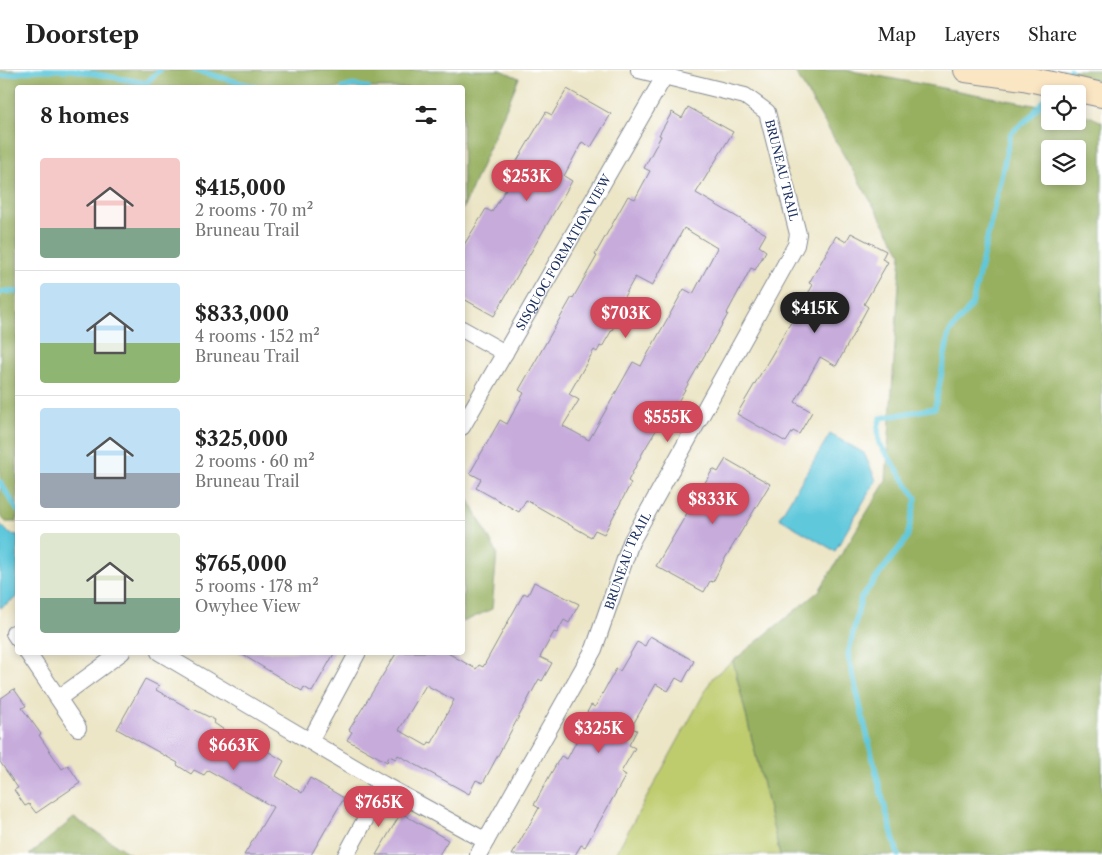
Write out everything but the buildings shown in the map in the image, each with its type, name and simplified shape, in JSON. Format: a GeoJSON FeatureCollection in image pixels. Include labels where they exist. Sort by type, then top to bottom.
{"type":"FeatureCollection","features":[{"type":"Feature","properties":{"kind":"street","name":"BRUNEAU TRAIL"},"geometry":{"type":"LineString","coordinates":[[478,855],[594,649],[630,542],[796,245],[798,234],[767,112],[745,96],[666,74],[639,70]]}},
{"type":"Feature","properties":{"kind":"street"},"geometry":{"type":"LineString","coordinates":[[966,70],[1024,78],[1102,95]]}},
{"type":"Feature","properties":{"kind":"street","name":"SISQUOC FORMATION VIEW"},"geometry":{"type":"LineString","coordinates":[[465,422],[666,74]]}},
{"type":"Feature","properties":{"kind":"street"},"geometry":{"type":"LineString","coordinates":[[465,331],[505,353]]}},
{"type":"Feature","properties":{"kind":"street"},"geometry":{"type":"LineString","coordinates":[[29,655],[78,728]]}},
{"type":"Feature","properties":{"kind":"street"},"geometry":{"type":"LineString","coordinates":[[58,698],[118,655]]}},
{"type":"Feature","properties":{"kind":"street"},"geometry":{"type":"LineString","coordinates":[[163,655],[384,785],[486,841]]}},
{"type":"Feature","properties":{"kind":"street"},"geometry":{"type":"LineString","coordinates":[[310,741],[356,655]]}},
{"type":"Feature","properties":{"kind":"street"},"geometry":{"type":"LineString","coordinates":[[346,855],[384,785]]}},
{"type":"Feature","properties":{"kind":"green space"},"geometry":{"type":"Polygon","coordinates":[[[0,70],[501,70],[519,78],[465,204],[465,85],[15,85],[15,522],[6,522],[0,516],[0,70]]]}},
{"type":"Feature","properties":{"kind":"green space"},"geometry":{"type":"Polygon","coordinates":[[[794,70],[846,70],[1041,106],[1041,130],[1086,130],[1086,115],[1102,122],[1102,855],[780,855],[733,661],[819,591],[886,481],[901,253],[794,70]]]}},
{"type":"Feature","properties":{"kind":"green space"},"geometry":{"type":"Polygon","coordinates":[[[1033,70],[1102,70],[1102,81],[1033,70]]]}},
{"type":"Feature","properties":{"kind":"green space"},"geometry":{"type":"Polygon","coordinates":[[[465,493],[497,553],[492,609],[465,621],[465,493]]]}},
{"type":"Feature","properties":{"kind":"green space"},"geometry":{"type":"Polygon","coordinates":[[[733,661],[780,855],[615,855],[713,677],[733,661]]]}},
{"type":"Feature","properties":{"kind":"green space"},"geometry":{"type":"Polygon","coordinates":[[[74,818],[132,855],[29,855],[74,818]]]}},
{"type":"Feature","properties":{"kind":"water"},"geometry":{"type":"Polygon","coordinates":[[[830,434],[864,453],[876,480],[835,551],[779,518],[830,434]]]}},
{"type":"Feature","properties":{"kind":"water"},"geometry":{"type":"Polygon","coordinates":[[[0,524],[10,534],[15,535],[15,598],[0,608],[0,524]]]}},
{"type":"Feature","properties":{"kind":"waterway"},"geometry":{"type":"LineString","coordinates":[[0,76],[37,70],[73,70],[146,83],[160,70]]}},
{"type":"Feature","properties":{"kind":"waterway"},"geometry":{"type":"LineString","coordinates":[[194,70],[248,85]]}},
{"type":"Feature","properties":{"kind":"waterway"},"geometry":{"type":"LineString","coordinates":[[1062,80],[1070,70]]}},
{"type":"Feature","properties":{"kind":"waterway"},"geometry":{"type":"LineString","coordinates":[[898,855],[848,655],[861,598],[907,538],[916,498],[879,443],[878,426],[881,418],[935,408],[949,333],[972,305],[1011,133],[1030,117],[1041,104]]}},
{"type":"Feature","properties":{"kind":"waterway"},"geometry":{"type":"LineString","coordinates":[[0,293],[5,291],[15,292]]}},
{"type":"Feature","properties":{"kind":"waterway"},"geometry":{"type":"LineString","coordinates":[[0,482],[15,506]]}}]}
